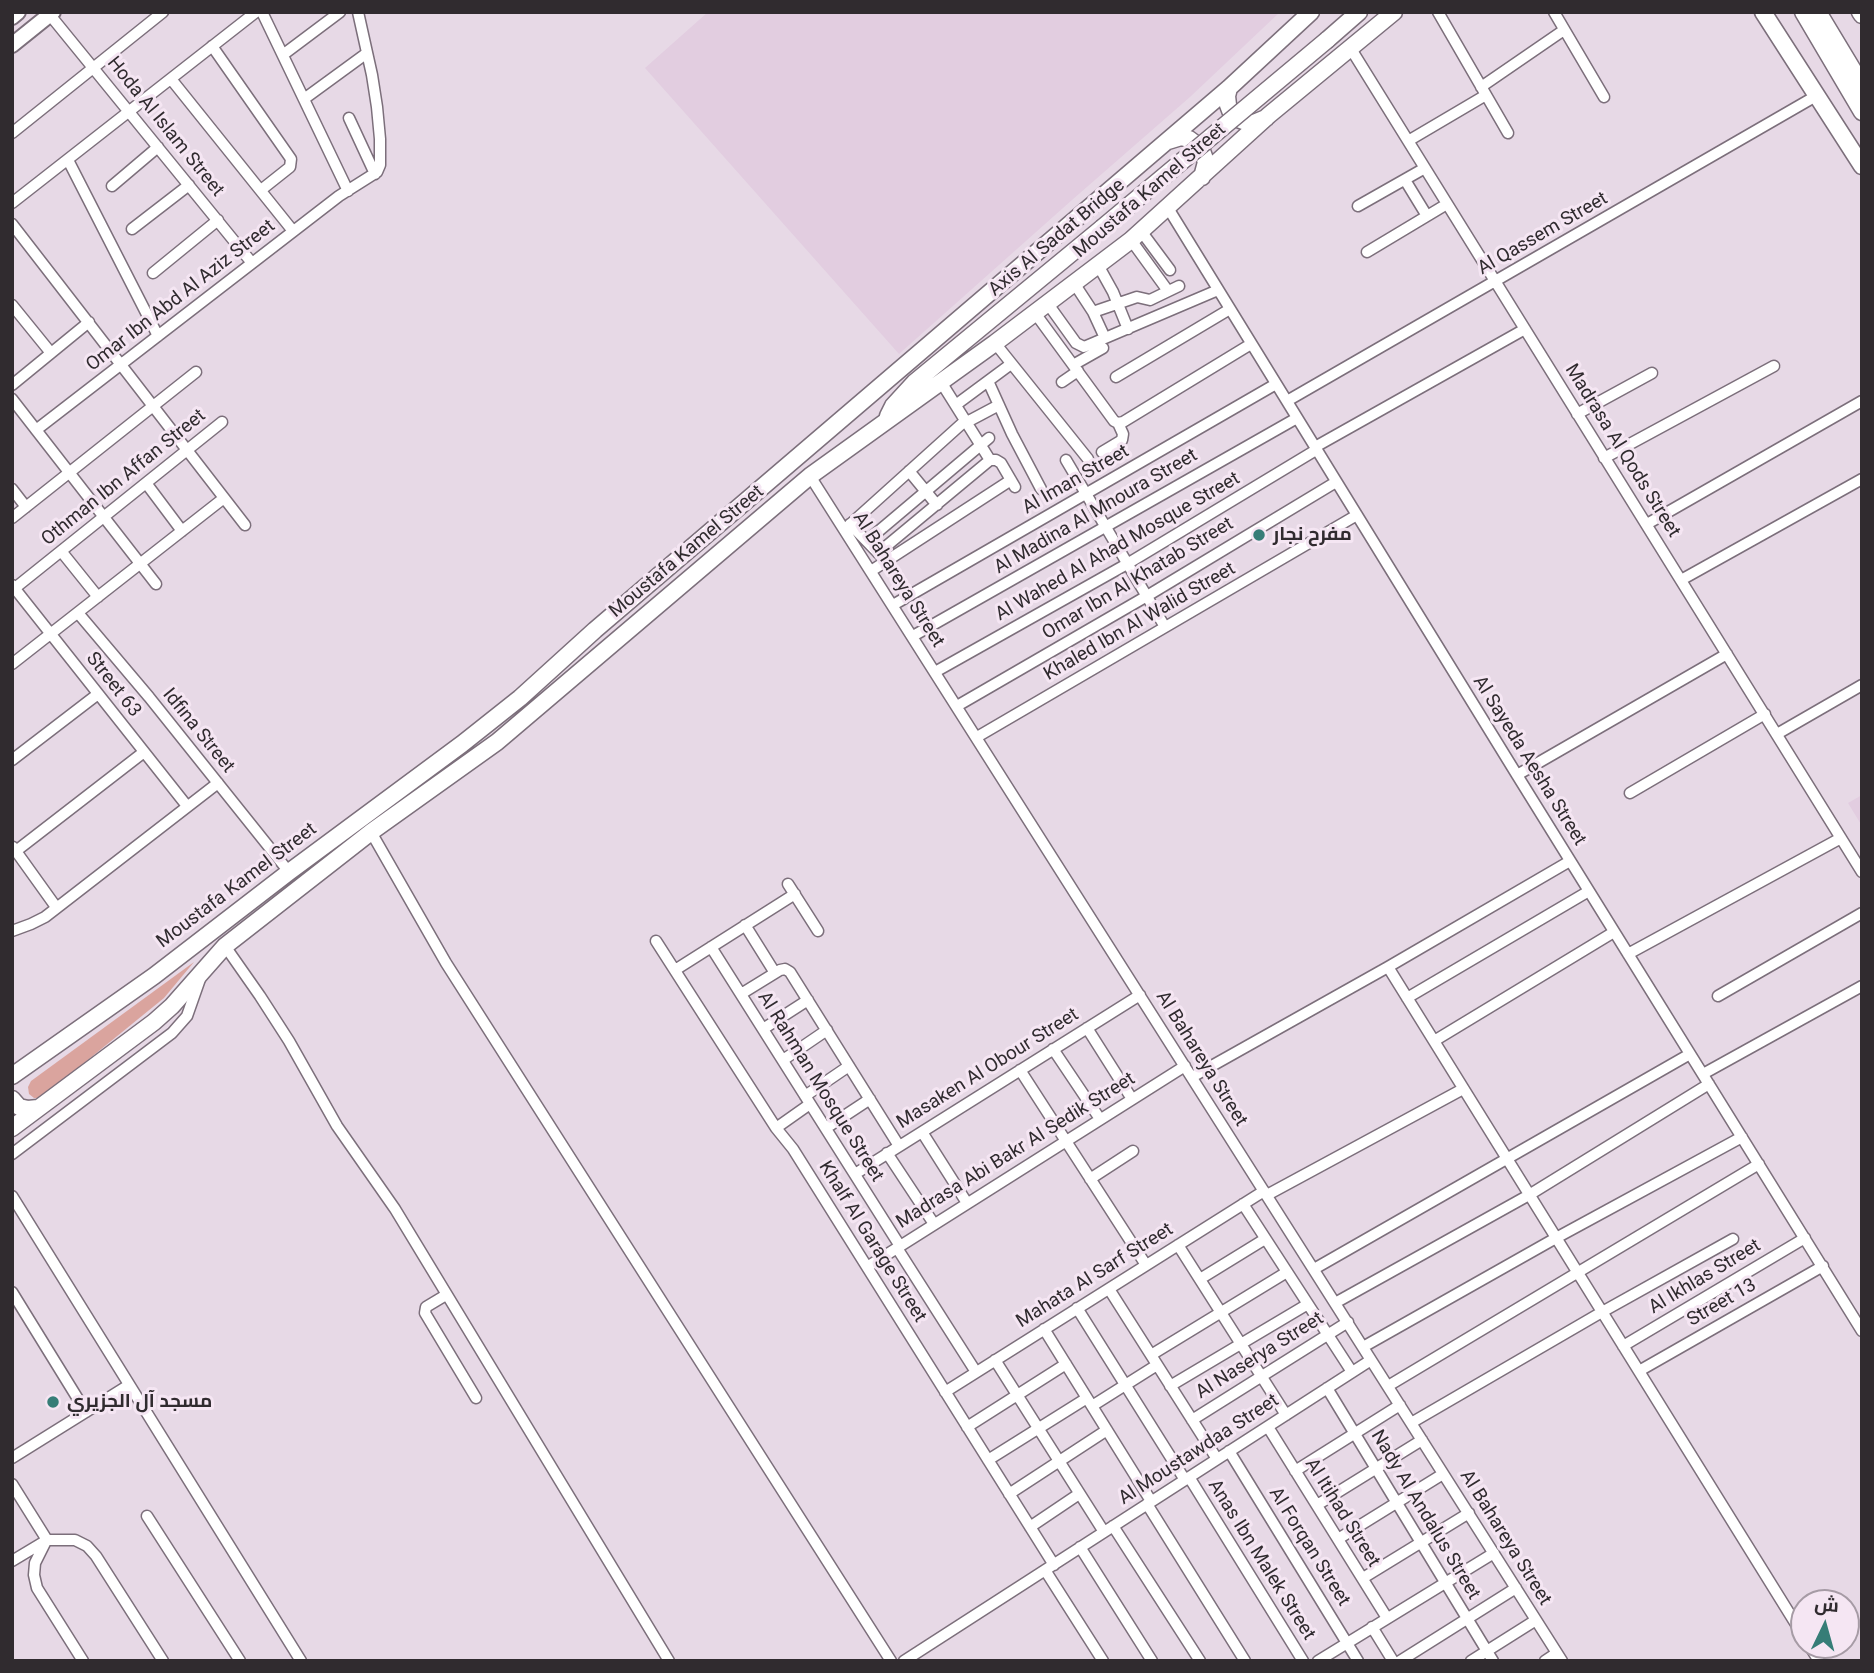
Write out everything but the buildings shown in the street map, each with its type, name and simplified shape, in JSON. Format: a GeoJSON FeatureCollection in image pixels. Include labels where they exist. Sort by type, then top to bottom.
{"type":"FeatureCollection","features":[{"type":"Feature","properties":{"kind":"main road","name":"Moustafa Kamel Street"},"geometry":{"type":"LineString","coordinates":[[13,1076],[154,976],[520,698],[606,621],[1167,142],[1311,12]]}},
{"type":"Feature","properties":{"kind":"main road","name":"Axis Al Sadat Bridge"},"geometry":{"type":"LineString","coordinates":[[886,422],[893,405],[915,382],[1359,12]]}},
{"type":"Feature","properties":{"kind":"main road","name":"Moustafa Kamel Street"},"geometry":{"type":"LineString","coordinates":[[12,1128],[154,1022],[172,1006],[225,946],[371,832],[497,742],[810,476],[995,343],[1136,235],[1269,115],[1394,12]]}},
{"type":"Feature","properties":{"kind":"main road"},"geometry":{"type":"LineString","coordinates":[[1763,12],[1862,166]]}},
{"type":"Feature","properties":{"kind":"main road"},"geometry":{"type":"LineString","coordinates":[[1803,12],[1857,85]]}},
{"type":"Feature","properties":{"kind":"main road"},"geometry":{"type":"LineString","coordinates":[[1818,12],[1857,85],[1862,112]]}},
{"type":"Feature","properties":{"kind":"main road"},"geometry":{"type":"LineString","coordinates":[[1229,88],[1228,105],[1231,113],[1238,118],[1254,123],[1269,115]]}},
{"type":"Feature","properties":{"kind":"main road"},"geometry":{"type":"LineString","coordinates":[[1167,142],[1181,137],[1196,142],[1205,154],[1202,177]]}},
{"type":"Feature","properties":{"kind":"main road"},"geometry":{"type":"LineString","coordinates":[[12,1099],[19,1107],[38,1108]]}},
{"type":"Feature","properties":{"kind":"street"},"geometry":{"type":"LineString","coordinates":[[12,17],[18,12]]}},
{"type":"Feature","properties":{"kind":"street"},"geometry":{"type":"LineString","coordinates":[[12,133],[163,12]]}},
{"type":"Feature","properties":{"kind":"street"},"geometry":{"type":"LineString","coordinates":[[12,203],[256,12]]}},
{"type":"Feature","properties":{"kind":"street"},"geometry":{"type":"LineString","coordinates":[[262,12],[348,191]]}},
{"type":"Feature","properties":{"kind":"street"},"geometry":{"type":"LineString","coordinates":[[284,54],[340,12]]}},
{"type":"Feature","properties":{"kind":"street"},"geometry":{"type":"LineString","coordinates":[[358,12],[374,85],[380,139],[380,165],[375,174]]}},
{"type":"Feature","properties":{"kind":"street"},"geometry":{"type":"LineString","coordinates":[[1438,12],[1507,133]]}},
{"type":"Feature","properties":{"kind":"street"},"geometry":{"type":"LineString","coordinates":[[1554,12],[1604,97]]}},
{"type":"Feature","properties":{"kind":"street"},"geometry":{"type":"LineString","coordinates":[[12,45],[52,13]]}},
{"type":"Feature","properties":{"kind":"street","name":"Hoda Al Islam Street"},"geometry":{"type":"LineString","coordinates":[[52,13],[253,262]]}},
{"type":"Feature","properties":{"kind":"street"},"geometry":{"type":"LineString","coordinates":[[1408,141],[1484,91],[1564,30]]}},
{"type":"Feature","properties":{"kind":"street"},"geometry":{"type":"LineString","coordinates":[[212,46],[291,159],[290,167],[261,190]]}},
{"type":"Feature","properties":{"kind":"street","name":"Madrasa Al Qods Street"},"geometry":{"type":"LineString","coordinates":[[1350,49],[1862,872]]}},
{"type":"Feature","properties":{"kind":"street"},"geometry":{"type":"LineString","coordinates":[[304,99],[367,53]]}},
{"type":"Feature","properties":{"kind":"street"},"geometry":{"type":"LineString","coordinates":[[171,79],[293,231]]}},
{"type":"Feature","properties":{"kind":"street","name":"Al Qassem Street"},"geometry":{"type":"LineString","coordinates":[[1287,401],[1816,96]]}},
{"type":"Feature","properties":{"kind":"street"},"geometry":{"type":"LineString","coordinates":[[349,118],[375,174]]}},
{"type":"Feature","properties":{"kind":"street"},"geometry":{"type":"LineString","coordinates":[[112,186],[159,147]]}},
{"type":"Feature","properties":{"kind":"street"},"geometry":{"type":"LineString","coordinates":[[68,160],[158,336]]}},
{"type":"Feature","properties":{"kind":"street"},"geometry":{"type":"LineString","coordinates":[[1358,206],[1425,168]]}},
{"type":"Feature","properties":{"kind":"street","name":"Omar Ibn Abd Al Aziz Street"},"geometry":{"type":"LineString","coordinates":[[36,430],[293,231],[375,174]]}},
{"type":"Feature","properties":{"kind":"street"},"geometry":{"type":"LineString","coordinates":[[1405,180],[1427,216]]}},
{"type":"Feature","properties":{"kind":"street"},"geometry":{"type":"LineString","coordinates":[[132,229],[189,185]]}},
{"type":"Feature","properties":{"kind":"street"},"geometry":{"type":"LineString","coordinates":[[1367,252],[1447,204]]}},
{"type":"Feature","properties":{"kind":"street","name":"Al Sayeda Aesha Street"},"geometry":{"type":"LineString","coordinates":[[1168,208],[1862,1331]]}},
{"type":"Feature","properties":{"kind":"street"},"geometry":{"type":"LineString","coordinates":[[153,273],[218,220]]}},
{"type":"Feature","properties":{"kind":"street"},"geometry":{"type":"LineString","coordinates":[[12,224],[16,238],[89,322],[245,525]]}},
{"type":"Feature","properties":{"kind":"street"},"geometry":{"type":"LineString","coordinates":[[1136,235],[1170,270]]}},
{"type":"Feature","properties":{"kind":"street"},"geometry":{"type":"LineString","coordinates":[[1136,235],[1163,294],[1165,313]]}},
{"type":"Feature","properties":{"kind":"street"},"geometry":{"type":"LineString","coordinates":[[1098,265],[1128,329]]}},
{"type":"Feature","properties":{"kind":"street"},"geometry":{"type":"LineString","coordinates":[[1074,283],[1093,312],[1104,343]]}},
{"type":"Feature","properties":{"kind":"street"},"geometry":{"type":"LineString","coordinates":[[1093,312],[1137,297],[1148,300],[1179,286]]}},
{"type":"Feature","properties":{"kind":"street"},"geometry":{"type":"LineString","coordinates":[[1062,382],[1104,343],[1128,329],[1218,290]]}},
{"type":"Feature","properties":{"kind":"street"},"geometry":{"type":"LineString","coordinates":[[12,305],[51,353]]}},
{"type":"Feature","properties":{"kind":"street"},"geometry":{"type":"LineString","coordinates":[[1042,308],[1078,345],[1104,343]]}},
{"type":"Feature","properties":{"kind":"street"},"geometry":{"type":"LineString","coordinates":[[1042,308],[1076,368],[1114,421],[1121,423],[1251,344]]}},
{"type":"Feature","properties":{"kind":"street"},"geometry":{"type":"LineString","coordinates":[[1116,377],[1230,309]]}},
{"type":"Feature","properties":{"kind":"street"},"geometry":{"type":"LineString","coordinates":[[12,385],[89,322]]}},
{"type":"Feature","properties":{"kind":"street","name":"Al Wahed Al Ahad Mosque Street"},"geometry":{"type":"LineString","coordinates":[[935,672],[1128,564],[1316,448],[1525,329]]}},
{"type":"Feature","properties":{"kind":"street"},"geometry":{"type":"LineString","coordinates":[[995,343],[1088,459]]}},
{"type":"Feature","properties":{"kind":"street"},"geometry":{"type":"LineString","coordinates":[[957,404],[1011,364]]}},
{"type":"Feature","properties":{"kind":"street"},"geometry":{"type":"LineString","coordinates":[[1604,458],[1774,366]]}},
{"type":"Feature","properties":{"kind":"street"},"geometry":{"type":"LineString","coordinates":[[12,518],[196,372]]}},
{"type":"Feature","properties":{"kind":"street"},"geometry":{"type":"LineString","coordinates":[[1577,414],[1652,373]]}},
{"type":"Feature","properties":{"kind":"street"},"geometry":{"type":"LineString","coordinates":[[988,381],[1041,489]]}},
{"type":"Feature","properties":{"kind":"street"},"geometry":{"type":"LineString","coordinates":[[942,382],[967,421],[985,441],[990,460]]}},
{"type":"Feature","properties":{"kind":"street","name":"Al Iman Street"},"geometry":{"type":"LineString","coordinates":[[893,605],[1276,384]]}},
{"type":"Feature","properties":{"kind":"street"},"geometry":{"type":"LineString","coordinates":[[12,399],[156,584]]}},
{"type":"Feature","properties":{"kind":"street"},"geometry":{"type":"LineString","coordinates":[[1647,524],[1862,401]]}},
{"type":"Feature","properties":{"kind":"street"},"geometry":{"type":"LineString","coordinates":[[882,557],[848,526],[967,421],[999,405]]}},
{"type":"Feature","properties":{"kind":"street","name":"Al Madina Al Mnoura Street"},"geometry":{"type":"LineString","coordinates":[[913,636],[1297,418]]}},
{"type":"Feature","properties":{"kind":"street","name":"Othman Ibn Affan Street"},"geometry":{"type":"LineString","coordinates":[[14,586],[222,422]]}},
{"type":"Feature","properties":{"kind":"street"},"geometry":{"type":"LineString","coordinates":[[1102,452],[1123,438],[1121,423]]}},
{"type":"Feature","properties":{"kind":"street"},"geometry":{"type":"LineString","coordinates":[[867,541],[985,441]]}},
{"type":"Feature","properties":{"kind":"street"},"geometry":{"type":"LineString","coordinates":[[882,557],[1013,483],[1001,463],[990,460]]}},
{"type":"Feature","properties":{"kind":"street"},"geometry":{"type":"LineString","coordinates":[[872,571],[882,557],[937,505],[990,460]]}},
{"type":"Feature","properties":{"kind":"street"},"geometry":{"type":"LineString","coordinates":[[1066,460],[1165,627]]}},
{"type":"Feature","properties":{"kind":"street"},"geometry":{"type":"LineString","coordinates":[[909,471],[937,505]]}},
{"type":"Feature","properties":{"kind":"street","name":"Al Bahareya Street"},"geometry":{"type":"LineString","coordinates":[[810,476],[848,526],[872,571],[935,672],[1560,1657]]}},
{"type":"Feature","properties":{"kind":"street"},"geometry":{"type":"LineString","coordinates":[[1681,580],[1862,480]]}},
{"type":"Feature","properties":{"kind":"street","name":"Omar Ibn Al Khatab Street"},"geometry":{"type":"LineString","coordinates":[[957,706],[1336,482]]}},
{"type":"Feature","properties":{"kind":"street"},"geometry":{"type":"LineString","coordinates":[[146,483],[182,531]]}},
{"type":"Feature","properties":{"kind":"street"},"geometry":{"type":"LineString","coordinates":[[12,489],[26,507]]}},
{"type":"Feature","properties":{"kind":"street"},"geometry":{"type":"LineString","coordinates":[[12,664],[224,498]]}},
{"type":"Feature","properties":{"kind":"street","name":"Khaled Ibn Al Walid Street"},"geometry":{"type":"LineString","coordinates":[[977,737],[1357,516]]}},
{"type":"Feature","properties":{"kind":"street"},"geometry":{"type":"LineString","coordinates":[[61,551],[98,597]]}},
{"type":"Feature","properties":{"kind":"street","name":"Street 63"},"geometry":{"type":"LineString","coordinates":[[14,586],[187,806]]}},
{"type":"Feature","properties":{"kind":"street","name":"Idfina Street"},"geometry":{"type":"LineString","coordinates":[[78,612],[289,872]]}},
{"type":"Feature","properties":{"kind":"street"},"geometry":{"type":"LineString","coordinates":[[1517,775],[1727,654]]}},
{"type":"Feature","properties":{"kind":"street"},"geometry":{"type":"LineString","coordinates":[[1777,734],[1862,685]]}},
{"type":"Feature","properties":{"kind":"street"},"geometry":{"type":"LineString","coordinates":[[12,760],[98,694]]}},
{"type":"Feature","properties":{"kind":"street"},"geometry":{"type":"LineString","coordinates":[[1630,793],[1765,714]]}},
{"type":"Feature","properties":{"kind":"street"},"geometry":{"type":"LineString","coordinates":[[57,907],[14,849],[144,752]]}},
{"type":"Feature","properties":{"kind":"street"},"geometry":{"type":"LineString","coordinates":[[12,931],[32,924],[57,907],[218,783]]}},
{"type":"Feature","properties":{"kind":"street"},"geometry":{"type":"LineString","coordinates":[[371,832],[446,963],[891,1661]]}},
{"type":"Feature","properties":{"kind":"street"},"geometry":{"type":"LineString","coordinates":[[1628,954],[1840,838]]}},
{"type":"Feature","properties":{"kind":"street"},"geometry":{"type":"LineString","coordinates":[[1192,1077],[1570,861]]}},
{"type":"Feature","properties":{"kind":"street"},"geometry":{"type":"LineString","coordinates":[[788,884],[818,931]]}},
{"type":"Feature","properties":{"kind":"street"},"geometry":{"type":"LineString","coordinates":[[1407,998],[1589,891]]}},
{"type":"Feature","properties":{"kind":"street"},"geometry":{"type":"LineString","coordinates":[[675,970],[794,894]]}},
{"type":"Feature","properties":{"kind":"street"},"geometry":{"type":"LineString","coordinates":[[1718,996],[1862,913]]}},
{"type":"Feature","properties":{"kind":"street"},"geometry":{"type":"LineString","coordinates":[[746,925],[775,973]]}},
{"type":"Feature","properties":{"kind":"street"},"geometry":{"type":"LineString","coordinates":[[1434,1041],[1614,932]]}},
{"type":"Feature","properties":{"kind":"street","name":"Khalf Al Garage Street"},"geometry":{"type":"LineString","coordinates":[[656,941],[776,1128],[793,1149],[1030,1527],[1049,1567],[1103,1661]]}},
{"type":"Feature","properties":{"kind":"street"},"geometry":{"type":"LineString","coordinates":[[225,946],[268,1007],[337,1126],[395,1209],[669,1661]]}},
{"type":"Feature","properties":{"kind":"street","name":"Al Rahman Mosque Street"},"geometry":{"type":"LineString","coordinates":[[711,947],[976,1372]]}},
{"type":"Feature","properties":{"kind":"street"},"geometry":{"type":"LineString","coordinates":[[1388,967],[1790,1614]]}},
{"type":"Feature","properties":{"kind":"street"},"geometry":{"type":"LineString","coordinates":[[741,994],[782,968],[788,970],[899,1146]]}},
{"type":"Feature","properties":{"kind":"street"},"geometry":{"type":"LineString","coordinates":[[12,1154],[173,1032],[187,1016],[202,972]]}},
{"type":"Feature","properties":{"kind":"street"},"geometry":{"type":"LineString","coordinates":[[1703,1074],[1862,986]]}},
{"type":"Feature","properties":{"kind":"street","name":"Masaken Al Obour Street"},"geometry":{"type":"LineString","coordinates":[[855,1174],[1140,995]]}},
{"type":"Feature","properties":{"kind":"street"},"geometry":{"type":"LineString","coordinates":[[763,1029],[808,1000]]}},
{"type":"Feature","properties":{"kind":"street"},"geometry":{"type":"LineString","coordinates":[[1087,1028],[1132,1099]]}},
{"type":"Feature","properties":{"kind":"street"},"geometry":{"type":"LineString","coordinates":[[783,1060],[827,1030]]}},
{"type":"Feature","properties":{"kind":"street"},"geometry":{"type":"LineString","coordinates":[[1053,1049],[1100,1119]]}},
{"type":"Feature","properties":{"kind":"street"},"geometry":{"type":"LineString","coordinates":[[1314,1269],[1690,1054]]}},
{"type":"Feature","properties":{"kind":"street"},"geometry":{"type":"LineString","coordinates":[[776,1128],[849,1066]]}},
{"type":"Feature","properties":{"kind":"street","name":"Madrasa Abi Bakr Al Sedik Street"},"geometry":{"type":"LineString","coordinates":[[867,1267],[1185,1066]]}},
{"type":"Feature","properties":{"kind":"street"},"geometry":{"type":"LineString","coordinates":[[1020,1070],[1146,1265]]}},
{"type":"Feature","properties":{"kind":"street"},"geometry":{"type":"LineString","coordinates":[[1335,1303],[1529,1195],[1709,1084]]}},
{"type":"Feature","properties":{"kind":"street","name":"Mahata Al Sarf Street"},"geometry":{"type":"LineString","coordinates":[[945,1392],[1243,1204],[1463,1088]]}},
{"type":"Feature","properties":{"kind":"street"},"geometry":{"type":"LineString","coordinates":[[826,1128],[870,1098]]}},
{"type":"Feature","properties":{"kind":"street"},"geometry":{"type":"LineString","coordinates":[[922,1132],[967,1203]]}},
{"type":"Feature","properties":{"kind":"street"},"geometry":{"type":"LineString","coordinates":[[1363,1347],[1742,1137]]}},
{"type":"Feature","properties":{"kind":"street"},"geometry":{"type":"LineString","coordinates":[[1090,1179],[1133,1151]]}},
{"type":"Feature","properties":{"kind":"street"},"geometry":{"type":"LineString","coordinates":[[887,1153],[934,1224]]}},
{"type":"Feature","properties":{"kind":"street"},"geometry":{"type":"LineString","coordinates":[[1388,1386],[1759,1164]]}},
{"type":"Feature","properties":{"kind":"street"},"geometry":{"type":"LineString","coordinates":[[12,1196],[301,1661]]}},
{"type":"Feature","properties":{"kind":"street"},"geometry":{"type":"LineString","coordinates":[[1243,1204],[1352,1372]]}},
{"type":"Feature","properties":{"kind":"street","name":"Al Ikhlas Street"},"geometry":{"type":"LineString","coordinates":[[1623,1346],[1805,1238]]}},
{"type":"Feature","properties":{"kind":"street"},"geometry":{"type":"LineString","coordinates":[[1200,1279],[1265,1239]]}},
{"type":"Feature","properties":{"kind":"street"},"geometry":{"type":"LineString","coordinates":[[1411,1423],[1733,1239]]}},
{"type":"Feature","properties":{"kind":"street"},"geometry":{"type":"LineString","coordinates":[[1178,1245],[1286,1415]]}},
{"type":"Feature","properties":{"kind":"street","name":"Street 13"},"geometry":{"type":"LineString","coordinates":[[1639,1371],[1823,1266]]}},
{"type":"Feature","properties":{"kind":"street"},"geometry":{"type":"LineString","coordinates":[[1151,1355],[1287,1272]]}},
{"type":"Feature","properties":{"kind":"street"},"geometry":{"type":"LineString","coordinates":[[1109,1289],[1217,1459]]}},
{"type":"Feature","properties":{"kind":"street"},"geometry":{"type":"LineString","coordinates":[[12,1292],[86,1412]]}},
{"type":"Feature","properties":{"kind":"street"},"geometry":{"type":"LineString","coordinates":[[446,1294],[426,1307],[425,1312],[477,1398]]}},
{"type":"Feature","properties":{"kind":"street"},"geometry":{"type":"LineString","coordinates":[[1170,1386],[1308,1304]]}},
{"type":"Feature","properties":{"kind":"street","name":"Anas Ibn Malek Street"},"geometry":{"type":"LineString","coordinates":[[1077,1308],[1303,1661]]}},
{"type":"Feature","properties":{"kind":"street","name":"Al Naserya Street"},"geometry":{"type":"LineString","coordinates":[[1192,1420],[1348,1322]]}},
{"type":"Feature","properties":{"kind":"street"},"geometry":{"type":"LineString","coordinates":[[1044,1329],[1245,1661]]}},
{"type":"Feature","properties":{"kind":"street"},"geometry":{"type":"LineString","coordinates":[[995,1360],[1104,1532]]}},
{"type":"Feature","properties":{"kind":"street","name":"Al Moustawdaa Street"},"geometry":{"type":"LineString","coordinates":[[904,1661],[1371,1360]]}},
{"type":"Feature","properties":{"kind":"street"},"geometry":{"type":"LineString","coordinates":[[967,1427],[1066,1364]]}},
{"type":"Feature","properties":{"kind":"street"},"geometry":{"type":"LineString","coordinates":[[988,1460],[1038,1429],[1126,1385],[1157,1365]]}},
{"type":"Feature","properties":{"kind":"street"},"geometry":{"type":"LineString","coordinates":[[12,1458],[130,1385]]}},
{"type":"Feature","properties":{"kind":"street","name":"Nady Al Andalus Street"},"geometry":{"type":"LineString","coordinates":[[1327,1388],[1493,1661]]}},
{"type":"Feature","properties":{"kind":"street"},"geometry":{"type":"LineString","coordinates":[[1295,1471],[1400,1405]]}},
{"type":"Feature","properties":{"kind":"street","name":"Al Itihad Street"},"geometry":{"type":"LineString","coordinates":[[1268,1427],[1387,1618]]}},
{"type":"Feature","properties":{"kind":"street"},"geometry":{"type":"LineString","coordinates":[[1009,1494],[1107,1430]]}},
{"type":"Feature","properties":{"kind":"street"},"geometry":{"type":"LineString","coordinates":[[1317,1505],[1422,1440]]}},
{"type":"Feature","properties":{"kind":"street","name":"Al Forqan Street"},"geometry":{"type":"LineString","coordinates":[[1229,1451],[1358,1661]]}},
{"type":"Feature","properties":{"kind":"street"},"geometry":{"type":"LineString","coordinates":[[1338,1539],[1443,1474]]}},
{"type":"Feature","properties":{"kind":"street"},"geometry":{"type":"LineString","coordinates":[[12,1484],[47,1540]]}},
{"type":"Feature","properties":{"kind":"street"},"geometry":{"type":"LineString","coordinates":[[1030,1527],[1079,1494]]}},
{"type":"Feature","properties":{"kind":"street"},"geometry":{"type":"LineString","coordinates":[[1363,1578],[1469,1513]]}},
{"type":"Feature","properties":{"kind":"street"},"geometry":{"type":"LineString","coordinates":[[147,1516],[240,1661]]}},
{"type":"Feature","properties":{"kind":"street"},"geometry":{"type":"LineString","coordinates":[[1113,1526],[1200,1661]]}},
{"type":"Feature","properties":{"kind":"street"},"geometry":{"type":"LineString","coordinates":[[47,1540],[35,1563],[37,1588],[83,1661]]}},
{"type":"Feature","properties":{"kind":"street"},"geometry":{"type":"LineString","coordinates":[[12,1561],[47,1540],[75,1540],[87,1546],[163,1661]]}},
{"type":"Feature","properties":{"kind":"street"},"geometry":{"type":"LineString","coordinates":[[1080,1547],[1152,1661]]}},
{"type":"Feature","properties":{"kind":"street"},"geometry":{"type":"LineString","coordinates":[[1318,1661],[1494,1553]]}},
{"type":"Feature","properties":{"kind":"street"},"geometry":{"type":"LineString","coordinates":[[1400,1661],[1516,1588]]}},
{"type":"Feature","properties":{"kind":"street"},"geometry":{"type":"LineString","coordinates":[[1471,1661],[1536,1620]]}},
{"type":"Feature","properties":{"kind":"street"},"geometry":{"type":"LineString","coordinates":[[1372,1627],[1393,1661]]}},
{"type":"Feature","properties":{"kind":"street"},"geometry":{"type":"LineString","coordinates":[[1545,1661],[1560,1657]]}},
{"type":"Feature","properties":{"kind":"shaded area"},"geometry":{"type":"Polygon","coordinates":[[[708,12],[1280,12],[1190,97],[899,354],[645,68],[708,12]]]}},
{"type":"Feature","properties":{"kind":"shaded area"},"geometry":{"type":"Polygon","coordinates":[[[1862,795],[1862,826],[1848,803],[1862,795]]]}},
{"type":"Feature","properties":{"kind":"shaded area"},"geometry":{"type":"Polygon","coordinates":[[[194,962],[164,998],[41,1098],[34,1098],[29,1094],[31,1081],[194,962]]]}},
{"type":"Feature","properties":{"kind":"place","name":"مفرح نجار"},"geometry":{"type":"Point","coordinates":[1259,535]}},
{"type":"Feature","properties":{"kind":"place","name":"مسجد آل الجزيري"},"geometry":{"type":"Point","coordinates":[53,1402]}}]}
